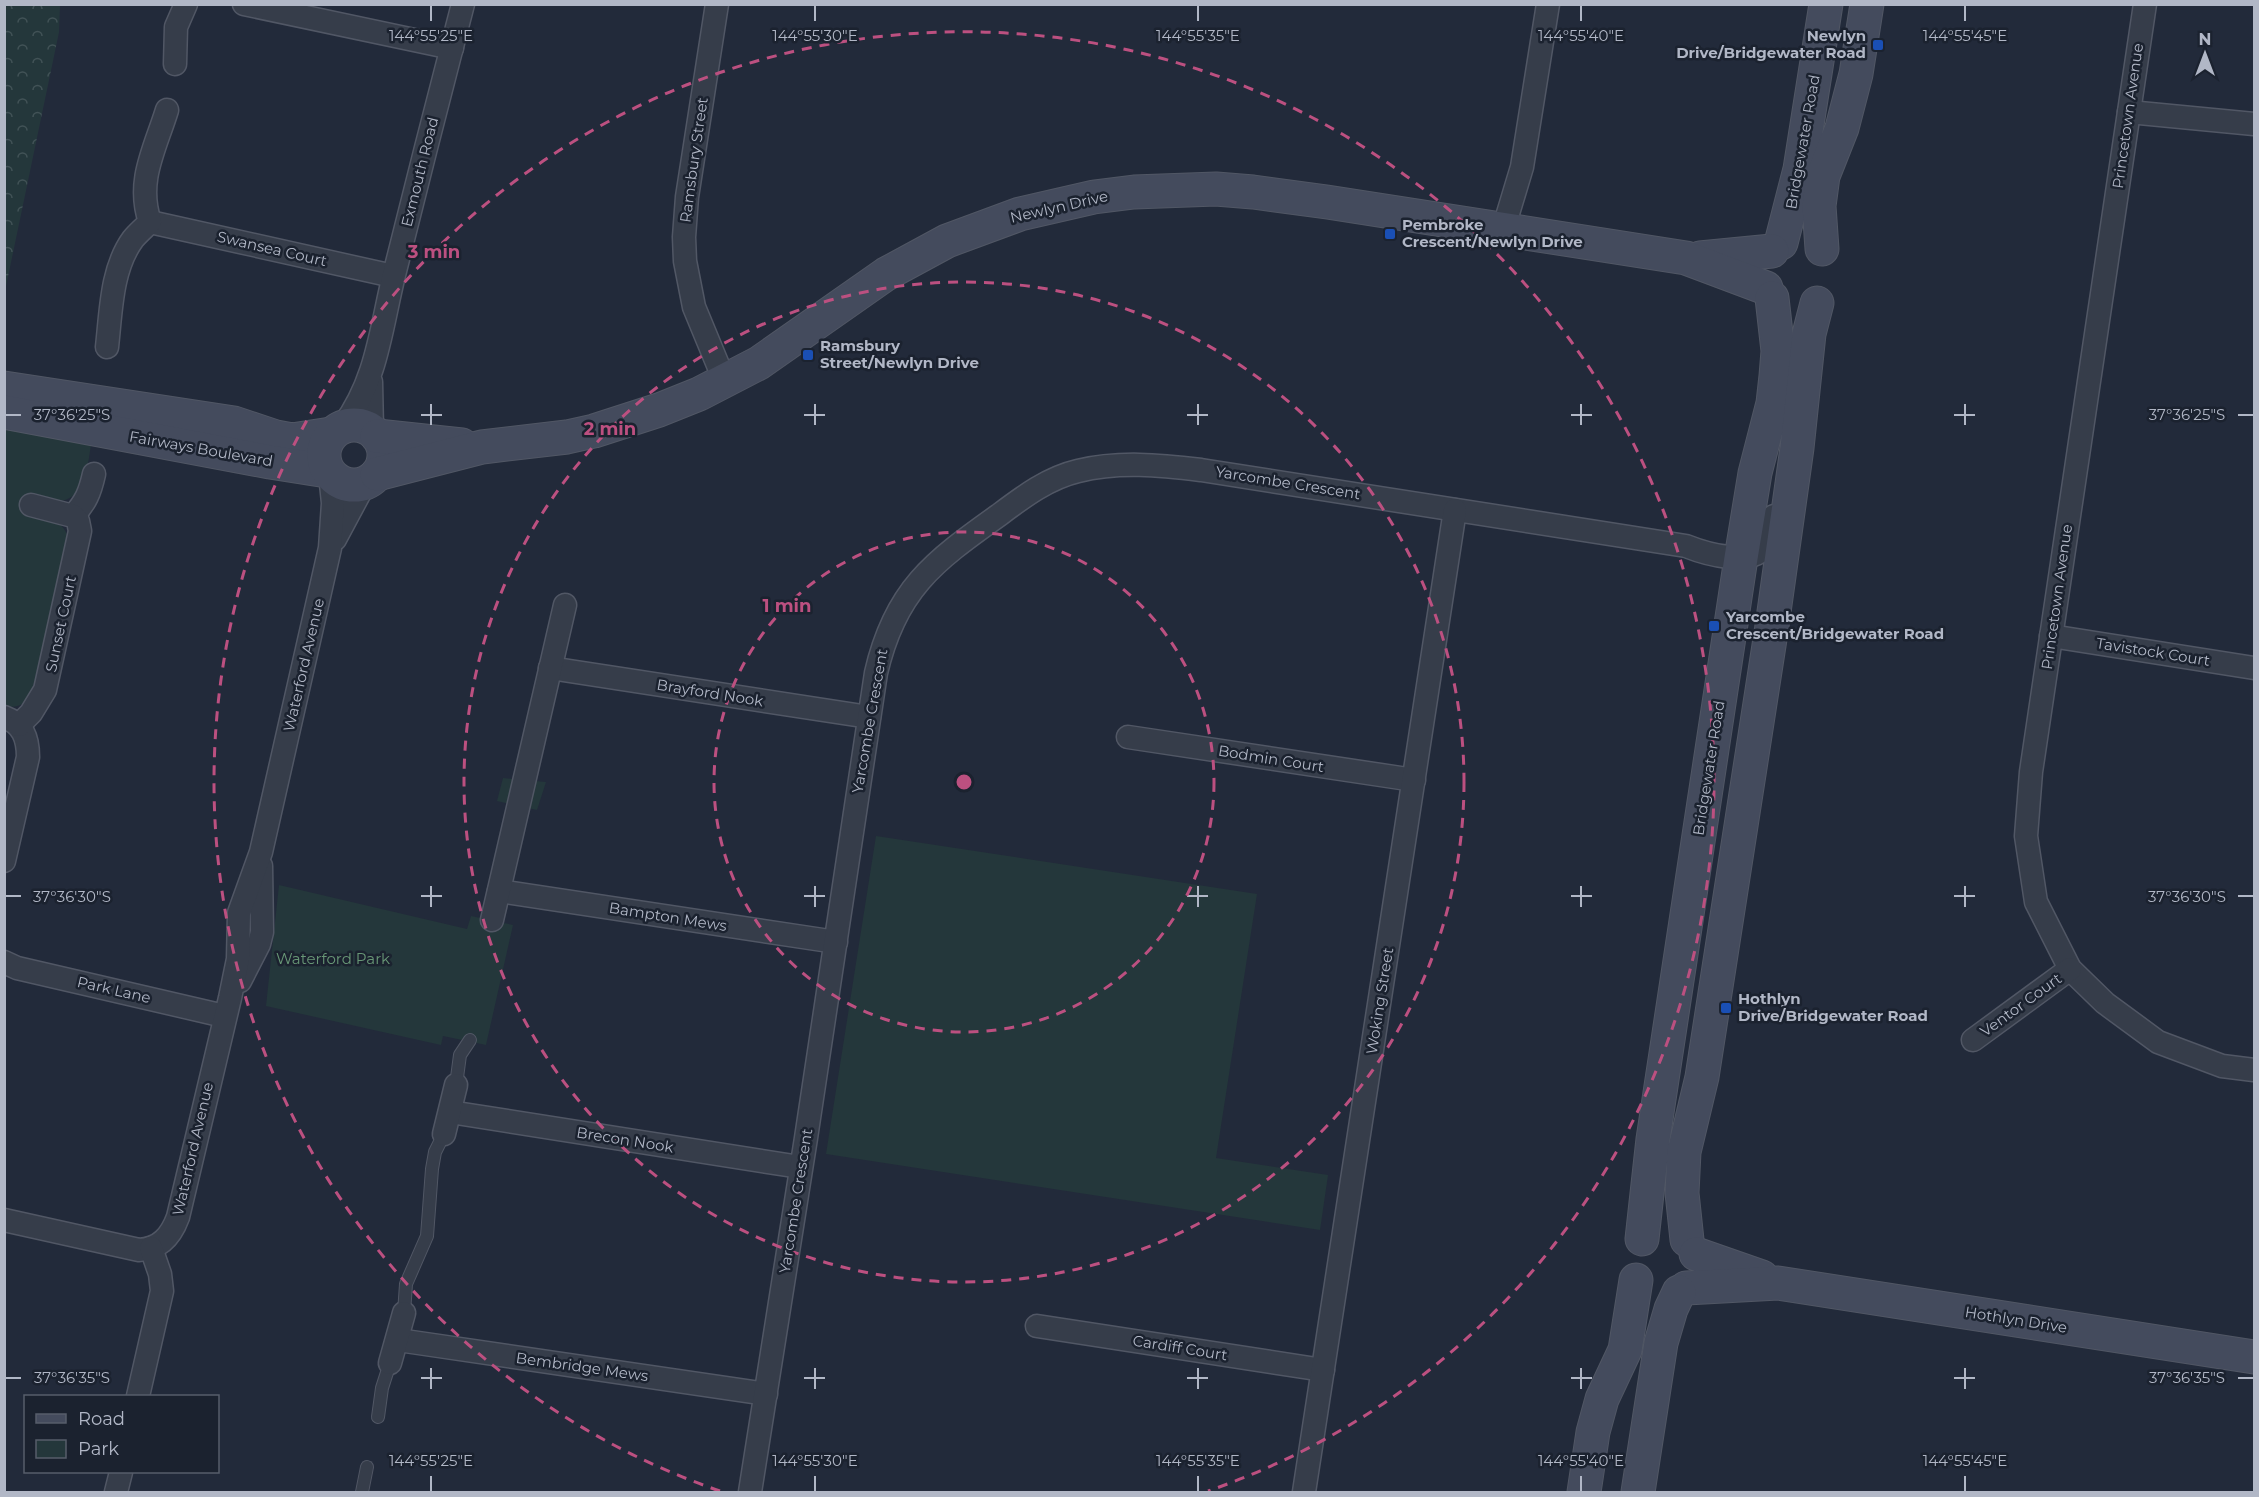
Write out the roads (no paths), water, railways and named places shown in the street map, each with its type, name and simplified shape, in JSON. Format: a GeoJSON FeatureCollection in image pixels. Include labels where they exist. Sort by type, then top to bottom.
{"type":"FeatureCollection","features":[{"type":"Feature","properties":{"kind":"street"},"geometry":{"type":"LineString","coordinates":[[175,64],[177,27],[186,4]]}},
{"type":"Feature","properties":{"kind":"street"},"geometry":{"type":"LineString","coordinates":[[244,4],[452,48]]}},
{"type":"Feature","properties":{"kind":"street","name":"Exmouth Road"},"geometry":{"type":"LineString","coordinates":[[356,432],[357,407],[371,375],[393,276],[463,4]]}},
{"type":"Feature","properties":{"kind":"street","name":"Ramsbury Street"},"geometry":{"type":"LineString","coordinates":[[717,4],[687,197],[684,237],[685,261],[694,307],[725,382]]}},
{"type":"Feature","properties":{"kind":"street"},"geometry":{"type":"LineString","coordinates":[[1512,231],[1548,4]]}},
{"type":"Feature","properties":{"kind":"street","name":"Bridgewater Road"},"geometry":{"type":"LineString","coordinates":[[1777,247],[1800,169],[1827,4]]}},
{"type":"Feature","properties":{"kind":"street","name":"Bridgewater Road"},"geometry":{"type":"LineString","coordinates":[[1822,249],[1819,206],[1823,176],[1842,128],[1856,74],[1867,4]]}},
{"type":"Feature","properties":{"kind":"street","name":"Princetown Avenue"},"geometry":{"type":"LineString","coordinates":[[2145,4],[2031,772],[2026,836],[2036,902],[2070,969],[2104,1004],[2158,1042],[2222,1066],[2254,1070]]}},
{"type":"Feature","properties":{"kind":"street"},"geometry":{"type":"LineString","coordinates":[[107,347],[114,288],[121,262],[133,239],[150,222],[144,199],[145,180],[167,110]]}},
{"type":"Feature","properties":{"kind":"street"},"geometry":{"type":"LineString","coordinates":[[2129,112],[2254,124]]}},
{"type":"Feature","properties":{"kind":"street","name":"Newlyn Drive"},"geometry":{"type":"LineString","coordinates":[[371,479],[482,447],[567,437],[594,431],[659,410],[725,382],[790,342],[854,295],[917,256],[947,241],[1007,218],[1094,197],[1173,189],[1243,191],[1686,258],[1739,256],[1777,247]]}},
{"type":"Feature","properties":{"kind":"street","name":"Swansea Court"},"geometry":{"type":"LineString","coordinates":[[150,222],[393,276]]}},
{"type":"Feature","properties":{"kind":"street"},"geometry":{"type":"LineString","coordinates":[[1638,1492],[1661,1343],[1671,1309],[1695,1272],[1682,1192],[1684,1152],[1700,1090],[1772,626],[1797,448],[1809,334],[1818,303],[1830,287],[1833,277],[1832,267],[1822,249],[1814,243],[1792,240],[1777,247],[1764,266],[1763,277],[1769,293],[1780,304],[1799,309],[1818,303]]}},
{"type":"Feature","properties":{"kind":"street","name":"Newlyn Drive"},"geometry":{"type":"LineString","coordinates":[[1686,258],[1769,293]]}},
{"type":"Feature","properties":{"kind":"street","name":"Bridgewater Road"},"geometry":{"type":"LineString","coordinates":[[1642,1239],[1653,1139],[1744,542],[1755,473],[1773,403],[1778,344],[1769,293]]}},
{"type":"Feature","properties":{"kind":"street","name":"Fairways Boulevard"},"geometry":{"type":"LineString","coordinates":[[4,388],[234,423],[292,440],[356,432]]}},
{"type":"Feature","properties":{"kind":"street","name":"Fairways Boulevard"},"geometry":{"type":"LineString","coordinates":[[4,412],[329,473]]}},
{"type":"Feature","properties":{"kind":"street"},"geometry":{"type":"LineString","coordinates":[[356,432],[382,445],[384,455],[382,465],[371,479],[346,484],[329,473],[323,452],[356,432]]}},
{"type":"Feature","properties":{"kind":"street","name":"Newlyn Drive"},"geometry":{"type":"LineString","coordinates":[[356,432],[482,447]]}},
{"type":"Feature","properties":{"kind":"street","name":"Yarcombe Crescent"},"geometry":{"type":"LineString","coordinates":[[1686,546],[1711,543],[1730,537],[1744,542],[1757,552],[1765,547],[1769,542],[1782,472],[1797,448]]}},
{"type":"Feature","properties":{"kind":"street","name":"Yarcombe Crescent"},"geometry":{"type":"LineString","coordinates":[[750,1492],[881,649],[902,603],[937,560],[1031,492],[1076,471],[1101,466],[1158,465],[1686,546],[1706,553],[1744,542]]}},
{"type":"Feature","properties":{"kind":"street","name":"Waterford Avenue"},"geometry":{"type":"LineString","coordinates":[[151,1248],[167,1238],[178,1217],[227,1007],[238,959],[239,913],[261,852],[330,548],[333,502],[329,473]]}},
{"type":"Feature","properties":{"kind":"street"},"geometry":{"type":"LineString","coordinates":[[31,505],[73,516],[90,494],[94,474]]}},
{"type":"Feature","properties":{"kind":"street","name":"Waterford Avenue"},"geometry":{"type":"LineString","coordinates":[[330,548],[371,479]]}},
{"type":"Feature","properties":{"kind":"street","name":"Woking Street"},"geometry":{"type":"LineString","coordinates":[[1304,1492],[1455,510]]}},
{"type":"Feature","properties":{"kind":"street","name":"Sunset Court"},"geometry":{"type":"LineString","coordinates":[[12,721],[40,701],[49,677],[79,540],[78,521],[73,516]]}},
{"type":"Feature","properties":{"kind":"street"},"geometry":{"type":"LineString","coordinates":[[492,920],[565,604]]}},
{"type":"Feature","properties":{"kind":"street","name":"Tavistock Court"},"geometry":{"type":"LineString","coordinates":[[2051,636],[2254,668]]}},
{"type":"Feature","properties":{"kind":"street","name":"Brayford Nook"},"geometry":{"type":"LineString","coordinates":[[550,668],[869,717]]}},
{"type":"Feature","properties":{"kind":"street"},"geometry":{"type":"LineString","coordinates":[[4,861],[28,757],[28,745],[12,721]]}},
{"type":"Feature","properties":{"kind":"street","name":"Bodmin Court"},"geometry":{"type":"LineString","coordinates":[[1128,737],[1414,780]]}},
{"type":"Feature","properties":{"kind":"street","name":"Bampton Mews"},"geometry":{"type":"LineString","coordinates":[[499,891],[836,942]]}},
{"type":"Feature","properties":{"kind":"street","name":"Park Lane"},"geometry":{"type":"LineString","coordinates":[[4,962],[17,968],[227,1007]]}},
{"type":"Feature","properties":{"kind":"street","name":"Ventor Court"},"geometry":{"type":"LineString","coordinates":[[1973,1040],[2070,969]]}},
{"type":"Feature","properties":{"kind":"street"},"geometry":{"type":"LineString","coordinates":[[447,1123],[456,1085]]}},
{"type":"Feature","properties":{"kind":"street","name":"Brecon Nook"},"geometry":{"type":"LineString","coordinates":[[447,1123],[801,1167]]}},
{"type":"Feature","properties":{"kind":"street"},"geometry":{"type":"LineString","coordinates":[[4,1220],[131,1249],[151,1248],[160,1274],[162,1291],[138,1395]]}},
{"type":"Feature","properties":{"kind":"street"},"geometry":{"type":"LineString","coordinates":[[1683,1290],[1670,1296],[1660,1296],[1642,1288],[1632,1270],[1631,1258],[1642,1239],[1659,1231],[1679,1234],[1691,1247]]}},
{"type":"Feature","properties":{"kind":"street","name":"Hothlyn Drive"},"geometry":{"type":"LineString","coordinates":[[1691,1247],[1778,1283]]}},
{"type":"Feature","properties":{"kind":"street"},"geometry":{"type":"LineString","coordinates":[[1584,1492],[1593,1432],[1602,1399],[1625,1350],[1636,1280]]}},
{"type":"Feature","properties":{"kind":"street","name":"Hothlyn Drive"},"geometry":{"type":"LineString","coordinates":[[1683,1290],[1778,1283],[2254,1357]]}},
{"type":"Feature","properties":{"kind":"street"},"geometry":{"type":"LineString","coordinates":[[390,1363],[404,1313]]}},
{"type":"Feature","properties":{"kind":"street","name":"Cardiff Court"},"geometry":{"type":"LineString","coordinates":[[1037,1326],[1323,1370]]}},
{"type":"Feature","properties":{"kind":"street","name":"Bembridge Mews"},"geometry":{"type":"LineString","coordinates":[[398,1340],[766,1394]]}},
{"type":"Feature","properties":{"kind":"street"},"geometry":{"type":"LineString","coordinates":[[116,1492],[121,1473]]}},
{"type":"Feature","properties":{"kind":"lane"},"geometry":{"type":"LineString","coordinates":[[456,1085],[460,1055],[470,1040]]}},
{"type":"Feature","properties":{"kind":"lane"},"geometry":{"type":"LineString","coordinates":[[404,1313],[406,1284],[427,1236],[435,1152],[447,1123]]}},
{"type":"Feature","properties":{"kind":"lane"},"geometry":{"type":"LineString","coordinates":[[378,1417],[382,1388],[390,1363]]}},
{"type":"Feature","properties":{"kind":"lane"},"geometry":{"type":"LineString","coordinates":[[362,1492],[368,1467]]}},
{"type":"Feature","properties":{"kind":"place","name":"Newlyn Drive/Bridgewater Road"},"geometry":{"type":"Point","coordinates":[1878,45]}},
{"type":"Feature","properties":{"kind":"place","name":"Pembroke Crescent/Newlyn Drive"},"geometry":{"type":"Point","coordinates":[1390,234]}},
{"type":"Feature","properties":{"kind":"place","name":"Ramsbury Street/Newlyn Drive"},"geometry":{"type":"Point","coordinates":[808,355]}},
{"type":"Feature","properties":{"kind":"place","name":"Yarcombe Crescent/Bridgewater Road"},"geometry":{"type":"Point","coordinates":[1714,626]}},
{"type":"Feature","properties":{"kind":"place","name":"Hothlyn Drive/Bridgewater Road"},"geometry":{"type":"Point","coordinates":[1726,1008]}},
{"type":"Feature","properties":{"kind":"park label","name":"Waterford Park"},"geometry":{"type":"Point","coordinates":[333,959]}}]}
